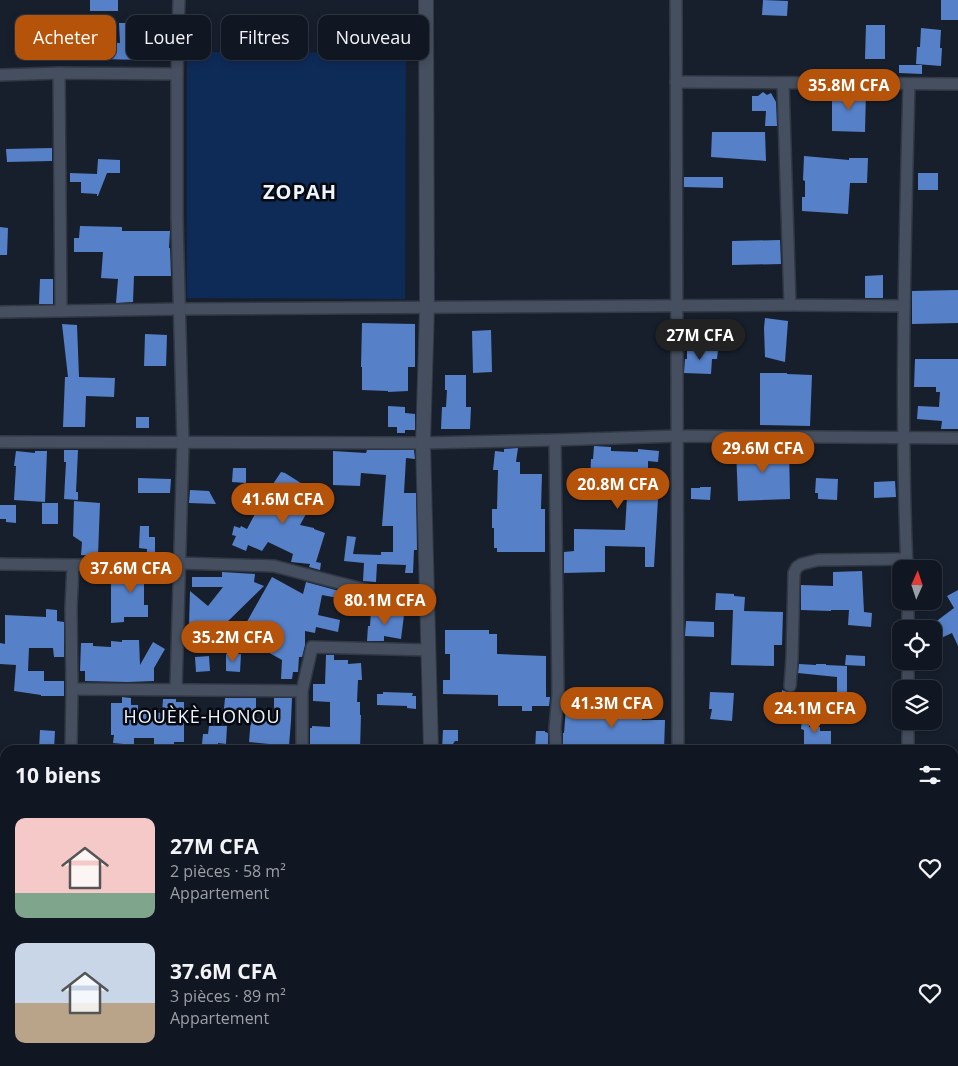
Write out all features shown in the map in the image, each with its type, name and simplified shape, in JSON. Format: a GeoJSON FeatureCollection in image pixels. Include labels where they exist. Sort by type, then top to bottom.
{"type":"FeatureCollection","features":[{"type":"Feature","properties":{"kind":"street"},"geometry":{"type":"LineString","coordinates":[[176,689],[183,443],[177,219],[179,0]]}},
{"type":"Feature","properties":{"kind":"street"},"geometry":{"type":"LineString","coordinates":[[426,0],[427,308],[423,443],[431,745]]}},
{"type":"Feature","properties":{"kind":"street"},"geometry":{"type":"LineString","coordinates":[[676,0],[678,745]]}},
{"type":"Feature","properties":{"kind":"street"},"geometry":{"type":"LineString","coordinates":[[0,75],[59,73],[177,74]]}},
{"type":"Feature","properties":{"kind":"street"},"geometry":{"type":"LineString","coordinates":[[59,73],[61,311]]}},
{"type":"Feature","properties":{"kind":"street"},"geometry":{"type":"LineString","coordinates":[[676,82],[958,84]]}},
{"type":"Feature","properties":{"kind":"street"},"geometry":{"type":"LineString","coordinates":[[783,83],[790,305]]}},
{"type":"Feature","properties":{"kind":"street"},"geometry":{"type":"LineString","coordinates":[[907,560],[904,306],[909,84]]}},
{"type":"Feature","properties":{"kind":"street"},"geometry":{"type":"LineString","coordinates":[[0,312],[180,309],[904,306]]}},
{"type":"Feature","properties":{"kind":"street"},"geometry":{"type":"LineString","coordinates":[[0,442],[423,443],[677,436],[958,438]]}},
{"type":"Feature","properties":{"kind":"street"},"geometry":{"type":"LineString","coordinates":[[554,440],[558,694],[555,728],[556,745]]}},
{"type":"Feature","properties":{"kind":"street"},"geometry":{"type":"LineString","coordinates":[[790,686],[794,573],[797,567],[818,560],[892,563]]}},
{"type":"Feature","properties":{"kind":"street"},"geometry":{"type":"LineString","coordinates":[[0,564],[73,565],[179,562],[274,566],[374,592],[428,597]]}},
{"type":"Feature","properties":{"kind":"street"},"geometry":{"type":"LineString","coordinates":[[71,745],[71,608],[73,565]]}},
{"type":"Feature","properties":{"kind":"street"},"geometry":{"type":"LineString","coordinates":[[302,745],[302,691],[312,647],[428,650]]}},
{"type":"Feature","properties":{"kind":"street"},"geometry":{"type":"LineString","coordinates":[[72,689],[302,691]]}},
{"type":"Feature","properties":{"kind":"street"},"geometry":{"type":"LineString","coordinates":[[908,730],[908,745]]}},
{"type":"Feature","properties":{"kind":"shaded area"},"geometry":{"type":"Polygon","coordinates":[[[211,52],[221,52],[221,60],[308,60],[308,53],[318,53],[318,60],[406,60],[405,299],[187,298],[187,60],[211,60],[211,52]]]}},
{"type":"Feature","properties":{"kind":"building"},"geometry":{"type":"Polygon","coordinates":[[[90,0],[118,0],[118,11],[90,11],[90,0]]]}},
{"type":"Feature","properties":{"kind":"building"},"geometry":{"type":"Polygon","coordinates":[[[763,0],[788,1],[787,16],[762,15],[763,0]]]}},
{"type":"Feature","properties":{"kind":"building"},"geometry":{"type":"Polygon","coordinates":[[[941,0],[958,0],[958,20],[941,20],[941,0]]]}},
{"type":"Feature","properties":{"kind":"building"},"geometry":{"type":"Polygon","coordinates":[[[119,23],[126,23],[126,60],[116,59],[116,43],[120,43],[119,23]]]}},
{"type":"Feature","properties":{"kind":"building"},"geometry":{"type":"Polygon","coordinates":[[[866,25],[885,25],[885,59],[865,59],[866,25]]]}},
{"type":"Feature","properties":{"kind":"building"},"geometry":{"type":"Polygon","coordinates":[[[921,28],[941,30],[941,66],[916,64],[917,47],[920,47],[921,28]]]}},
{"type":"Feature","properties":{"kind":"building"},"geometry":{"type":"Polygon","coordinates":[[[899,65],[922,65],[922,74],[899,73],[899,65]]]}},
{"type":"Feature","properties":{"kind":"building"},"geometry":{"type":"Polygon","coordinates":[[[832,91],[866,91],[865,132],[832,131],[832,91]]]}},
{"type":"Feature","properties":{"kind":"building"},"geometry":{"type":"Polygon","coordinates":[[[763,92],[767,95],[771,93],[776,102],[777,126],[765,126],[766,111],[752,111],[752,96],[758,96],[763,92]]]}},
{"type":"Feature","properties":{"kind":"building"},"geometry":{"type":"Polygon","coordinates":[[[712,132],[765,132],[766,161],[711,157],[712,132]]]}},
{"type":"Feature","properties":{"kind":"building"},"geometry":{"type":"Polygon","coordinates":[[[52,148],[52,161],[7,162],[6,149],[52,148]]]}},
{"type":"Feature","properties":{"kind":"building"},"geometry":{"type":"Polygon","coordinates":[[[804,156],[849,160],[849,158],[868,158],[867,183],[850,183],[848,214],[802,211],[802,197],[805,197],[805,181],[803,180],[804,156]]]}},
{"type":"Feature","properties":{"kind":"building"},"geometry":{"type":"Polygon","coordinates":[[[98,159],[120,160],[120,173],[107,173],[98,196],[97,194],[81,193],[81,182],[70,182],[70,173],[97,174],[98,159]]]}},
{"type":"Feature","properties":{"kind":"building"},"geometry":{"type":"Polygon","coordinates":[[[918,173],[938,173],[938,190],[918,190],[918,173]]]}},
{"type":"Feature","properties":{"kind":"building"},"geometry":{"type":"Polygon","coordinates":[[[684,177],[723,177],[723,188],[684,187],[684,177]]]}},
{"type":"Feature","properties":{"kind":"building"},"geometry":{"type":"Polygon","coordinates":[[[80,226],[122,227],[122,231],[170,231],[171,276],[134,276],[133,302],[116,303],[118,279],[101,278],[103,252],[74,252],[74,238],[79,238],[80,226]]]}},
{"type":"Feature","properties":{"kind":"building"},"geometry":{"type":"Polygon","coordinates":[[[0,227],[8,228],[7,255],[0,255],[0,227]]]}},
{"type":"Feature","properties":{"kind":"building"},"geometry":{"type":"Polygon","coordinates":[[[780,240],[781,264],[732,265],[732,241],[780,240]]]}},
{"type":"Feature","properties":{"kind":"building"},"geometry":{"type":"Polygon","coordinates":[[[883,275],[883,298],[865,298],[865,276],[883,275]]]}},
{"type":"Feature","properties":{"kind":"building"},"geometry":{"type":"Polygon","coordinates":[[[40,279],[53,279],[53,304],[39,304],[40,279]]]}},
{"type":"Feature","properties":{"kind":"building"},"geometry":{"type":"Polygon","coordinates":[[[958,290],[958,323],[912,324],[912,291],[958,290]]]}},
{"type":"Feature","properties":{"kind":"building"},"geometry":{"type":"Polygon","coordinates":[[[765,318],[788,321],[785,362],[765,357],[765,318]]]}},
{"type":"Feature","properties":{"kind":"building"},"geometry":{"type":"Polygon","coordinates":[[[362,323],[415,324],[415,367],[408,367],[408,391],[362,390],[362,323]]]}},
{"type":"Feature","properties":{"kind":"building"},"geometry":{"type":"Polygon","coordinates":[[[62,324],[77,325],[79,377],[115,378],[114,397],[86,396],[85,427],[63,427],[65,377],[68,377],[62,324]]]}},
{"type":"Feature","properties":{"kind":"building"},"geometry":{"type":"Polygon","coordinates":[[[491,330],[492,372],[473,373],[472,331],[491,330]]]}},
{"type":"Feature","properties":{"kind":"building"},"geometry":{"type":"Polygon","coordinates":[[[145,334],[167,335],[166,366],[144,366],[145,334]]]}},
{"type":"Feature","properties":{"kind":"building"},"geometry":{"type":"Polygon","coordinates":[[[687,350],[718,350],[717,359],[712,359],[711,374],[684,373],[687,350]]]}},
{"type":"Feature","properties":{"kind":"building"},"geometry":{"type":"Polygon","coordinates":[[[915,359],[958,359],[958,429],[941,429],[942,421],[917,419],[918,406],[939,407],[940,392],[936,392],[936,387],[914,387],[915,359]]]}},
{"type":"Feature","properties":{"kind":"building"},"geometry":{"type":"Polygon","coordinates":[[[760,373],[812,375],[810,426],[760,425],[760,373]]]}},
{"type":"Feature","properties":{"kind":"building"},"geometry":{"type":"Polygon","coordinates":[[[445,375],[466,375],[466,407],[471,407],[470,429],[441,429],[442,407],[446,407],[447,390],[445,390],[445,375]]]}},
{"type":"Feature","properties":{"kind":"building"},"geometry":{"type":"Polygon","coordinates":[[[388,406],[405,407],[405,413],[415,414],[415,430],[405,430],[405,433],[397,433],[397,427],[388,427],[388,406]]]}},
{"type":"Feature","properties":{"kind":"building"},"geometry":{"type":"Polygon","coordinates":[[[136,417],[149,417],[149,428],[136,428],[136,417]]]}},
{"type":"Feature","properties":{"kind":"building"},"geometry":{"type":"Polygon","coordinates":[[[594,446],[611,447],[611,451],[638,452],[638,449],[659,451],[658,462],[648,461],[648,499],[658,499],[654,567],[645,567],[645,547],[605,546],[605,572],[564,573],[564,552],[574,551],[574,529],[625,530],[627,497],[600,498],[600,481],[590,480],[594,446]]]}},
{"type":"Feature","properties":{"kind":"building"},"geometry":{"type":"Polygon","coordinates":[[[789,447],[790,499],[738,501],[736,448],[789,447]]]}},
{"type":"Feature","properties":{"kind":"building"},"geometry":{"type":"Polygon","coordinates":[[[518,448],[516,462],[520,462],[520,474],[542,474],[541,509],[545,509],[545,552],[497,552],[497,548],[494,548],[492,509],[497,509],[498,470],[493,470],[495,451],[504,452],[504,449],[518,448]]]}},
{"type":"Feature","properties":{"kind":"building"},"geometry":{"type":"Polygon","coordinates":[[[64,450],[78,450],[76,492],[78,492],[78,500],[64,499],[66,462],[64,462],[64,450]]]}},
{"type":"Feature","properties":{"kind":"building"},"geometry":{"type":"Polygon","coordinates":[[[367,450],[414,450],[415,459],[406,458],[404,493],[416,493],[417,550],[414,550],[413,573],[405,573],[406,565],[377,564],[376,582],[363,581],[364,563],[344,561],[347,536],[356,537],[353,554],[381,555],[381,552],[393,552],[393,526],[382,526],[386,475],[361,473],[360,486],[333,485],[333,451],[366,453],[367,450]]]}},
{"type":"Feature","properties":{"kind":"building"},"geometry":{"type":"Polygon","coordinates":[[[16,451],[35,453],[35,451],[47,451],[45,502],[14,500],[16,451]]]}},
{"type":"Feature","properties":{"kind":"building"},"geometry":{"type":"Polygon","coordinates":[[[233,468],[246,468],[246,483],[232,482],[233,468]]]}},
{"type":"Feature","properties":{"kind":"building"},"geometry":{"type":"Polygon","coordinates":[[[281,472],[304,485],[297,499],[302,504],[298,509],[306,514],[300,525],[325,533],[316,562],[321,563],[320,570],[309,567],[310,564],[291,562],[293,554],[268,542],[262,551],[248,545],[246,551],[232,545],[236,536],[232,535],[234,526],[240,528],[241,526],[247,529],[256,512],[260,514],[267,497],[265,496],[281,472]]]}},
{"type":"Feature","properties":{"kind":"building"},"geometry":{"type":"Polygon","coordinates":[[[138,478],[171,479],[170,493],[138,493],[138,478]]]}},
{"type":"Feature","properties":{"kind":"building"},"geometry":{"type":"Polygon","coordinates":[[[816,478],[838,479],[837,500],[818,499],[818,493],[815,493],[816,478]]]}},
{"type":"Feature","properties":{"kind":"building"},"geometry":{"type":"Polygon","coordinates":[[[895,481],[896,497],[874,498],[874,482],[895,481]]]}},
{"type":"Feature","properties":{"kind":"building"},"geometry":{"type":"Polygon","coordinates":[[[711,487],[710,500],[691,499],[691,488],[711,487]]]}},
{"type":"Feature","properties":{"kind":"building"},"geometry":{"type":"Polygon","coordinates":[[[190,490],[209,491],[216,504],[189,503],[190,490]]]}},
{"type":"Feature","properties":{"kind":"building"},"geometry":{"type":"Polygon","coordinates":[[[74,501],[100,503],[98,556],[81,555],[82,542],[73,536],[74,501]]]}},
{"type":"Feature","properties":{"kind":"building"},"geometry":{"type":"Polygon","coordinates":[[[42,503],[58,503],[58,524],[42,524],[42,503]]]}},
{"type":"Feature","properties":{"kind":"building"},"geometry":{"type":"Polygon","coordinates":[[[0,505],[16,505],[16,523],[0,519],[0,505]]]}},
{"type":"Feature","properties":{"kind":"building"},"geometry":{"type":"Polygon","coordinates":[[[140,526],[149,526],[149,537],[155,537],[155,554],[147,554],[147,549],[139,548],[140,526]]]}},
{"type":"Feature","properties":{"kind":"building"},"geometry":{"type":"Polygon","coordinates":[[[171,571],[171,579],[144,578],[144,605],[148,605],[148,617],[124,617],[124,622],[111,623],[111,572],[171,571]]]}},
{"type":"Feature","properties":{"kind":"building"},"geometry":{"type":"Polygon","coordinates":[[[862,571],[864,612],[872,613],[871,627],[848,625],[849,610],[801,610],[801,585],[833,586],[833,572],[862,571]]]}},
{"type":"Feature","properties":{"kind":"building"},"geometry":{"type":"Polygon","coordinates":[[[222,572],[255,574],[254,582],[264,586],[221,628],[229,633],[223,642],[205,632],[204,635],[189,626],[190,591],[208,606],[223,587],[192,587],[192,577],[222,577],[222,572]]]}},
{"type":"Feature","properties":{"kind":"building"},"geometry":{"type":"Polygon","coordinates":[[[272,577],[303,594],[306,582],[339,591],[338,598],[322,595],[318,615],[340,620],[338,632],[316,627],[315,633],[305,631],[305,645],[302,657],[299,657],[298,672],[293,672],[292,679],[281,679],[282,660],[266,651],[266,648],[252,641],[251,643],[239,636],[272,577]]]}},
{"type":"Feature","properties":{"kind":"building"},"geometry":{"type":"Polygon","coordinates":[[[958,590],[958,646],[952,633],[942,638],[942,620],[938,620],[954,608],[947,596],[958,590]]]}},
{"type":"Feature","properties":{"kind":"building"},"geometry":{"type":"Polygon","coordinates":[[[716,593],[745,597],[744,611],[783,612],[782,645],[774,645],[774,666],[731,665],[733,610],[715,610],[716,593]]]}},
{"type":"Feature","properties":{"kind":"building"},"geometry":{"type":"Polygon","coordinates":[[[46,609],[57,610],[57,621],[64,622],[64,657],[54,657],[53,648],[29,648],[28,671],[44,671],[44,681],[64,681],[64,696],[41,696],[14,691],[16,665],[0,664],[0,643],[5,644],[5,615],[46,617],[46,609]]]}},
{"type":"Feature","properties":{"kind":"building"},"geometry":{"type":"Polygon","coordinates":[[[371,611],[404,615],[401,639],[384,636],[384,641],[367,641],[371,611]]]}},
{"type":"Feature","properties":{"kind":"building"},"geometry":{"type":"Polygon","coordinates":[[[686,621],[714,622],[714,637],[685,636],[686,621]]]}},
{"type":"Feature","properties":{"kind":"building"},"geometry":{"type":"Polygon","coordinates":[[[445,630],[489,630],[489,634],[497,634],[497,654],[546,656],[546,697],[550,697],[549,706],[532,706],[532,711],[522,711],[522,706],[498,706],[498,695],[443,694],[443,680],[450,680],[450,654],[445,654],[445,630]]]}},
{"type":"Feature","properties":{"kind":"building"},"geometry":{"type":"Polygon","coordinates":[[[122,640],[139,640],[140,665],[153,642],[165,649],[154,668],[154,681],[85,681],[85,671],[80,671],[81,643],[93,643],[93,646],[111,647],[111,641],[122,642],[122,640]]]}},
{"type":"Feature","properties":{"kind":"building"},"geometry":{"type":"Polygon","coordinates":[[[226,654],[241,654],[240,672],[226,671],[226,654]]]}},
{"type":"Feature","properties":{"kind":"building"},"geometry":{"type":"Polygon","coordinates":[[[326,655],[334,655],[334,660],[348,660],[348,664],[361,663],[362,680],[358,680],[357,702],[360,702],[361,715],[360,745],[310,745],[310,728],[312,726],[330,727],[330,702],[313,701],[313,684],[325,684],[326,655]]]}},
{"type":"Feature","properties":{"kind":"building"},"geometry":{"type":"Polygon","coordinates":[[[846,655],[865,656],[865,666],[845,665],[846,655]]]}},
{"type":"Feature","properties":{"kind":"building"},"geometry":{"type":"Polygon","coordinates":[[[209,656],[210,671],[196,672],[195,657],[209,656]]]}},
{"type":"Feature","properties":{"kind":"building"},"geometry":{"type":"Polygon","coordinates":[[[799,664],[847,666],[847,693],[837,693],[837,677],[798,673],[799,664]]]}},
{"type":"Feature","properties":{"kind":"building"},"geometry":{"type":"Polygon","coordinates":[[[782,690],[793,693],[792,709],[785,709],[784,714],[775,713],[776,703],[781,703],[782,690]]]}},
{"type":"Feature","properties":{"kind":"building"},"geometry":{"type":"Polygon","coordinates":[[[383,692],[413,693],[412,696],[416,696],[416,709],[407,708],[407,706],[377,705],[377,694],[383,694],[383,692]]]}},
{"type":"Feature","properties":{"kind":"building"},"geometry":{"type":"Polygon","coordinates":[[[710,692],[734,693],[732,721],[710,719],[712,709],[709,709],[710,692]]]}},
{"type":"Feature","properties":{"kind":"building"},"geometry":{"type":"Polygon","coordinates":[[[122,697],[131,698],[131,705],[138,705],[138,711],[162,713],[163,699],[176,699],[176,702],[184,702],[184,742],[174,742],[172,745],[154,745],[154,738],[134,738],[134,745],[113,743],[114,735],[111,735],[111,703],[122,703],[122,697]]]}},
{"type":"Feature","properties":{"kind":"building"},"geometry":{"type":"Polygon","coordinates":[[[225,698],[256,698],[256,711],[224,709],[225,698]]]}},
{"type":"Feature","properties":{"kind":"building"},"geometry":{"type":"Polygon","coordinates":[[[274,698],[292,698],[289,745],[249,742],[251,718],[274,720],[274,698]]]}},
{"type":"Feature","properties":{"kind":"building"},"geometry":{"type":"Polygon","coordinates":[[[618,703],[643,703],[642,720],[665,720],[664,745],[563,745],[566,708],[618,706],[618,703]]]}},
{"type":"Feature","properties":{"kind":"building"},"geometry":{"type":"Polygon","coordinates":[[[802,719],[810,719],[809,727],[820,727],[820,731],[831,731],[831,744],[804,744],[804,730],[801,729],[802,719]]]}},
{"type":"Feature","properties":{"kind":"building"},"geometry":{"type":"Polygon","coordinates":[[[209,726],[227,726],[226,744],[202,744],[203,734],[208,734],[209,726]]]}},
{"type":"Feature","properties":{"kind":"building"},"geometry":{"type":"Polygon","coordinates":[[[40,730],[55,731],[54,745],[39,745],[40,730]]]}},
{"type":"Feature","properties":{"kind":"building"},"geometry":{"type":"Polygon","coordinates":[[[443,730],[458,730],[458,741],[455,741],[452,745],[442,745],[443,730]]]}},
{"type":"Feature","properties":{"kind":"building"},"geometry":{"type":"Polygon","coordinates":[[[536,731],[548,733],[548,745],[535,745],[536,731]]]}},
{"type":"Feature","properties":{"kind":"district","name":"ZOPAH"},"geometry":{"type":"Point","coordinates":[300,192]}},
{"type":"Feature","properties":{"kind":"district","name":"HOUÈKÈ-HONOU"},"geometry":{"type":"Point","coordinates":[202,717]}}]}
